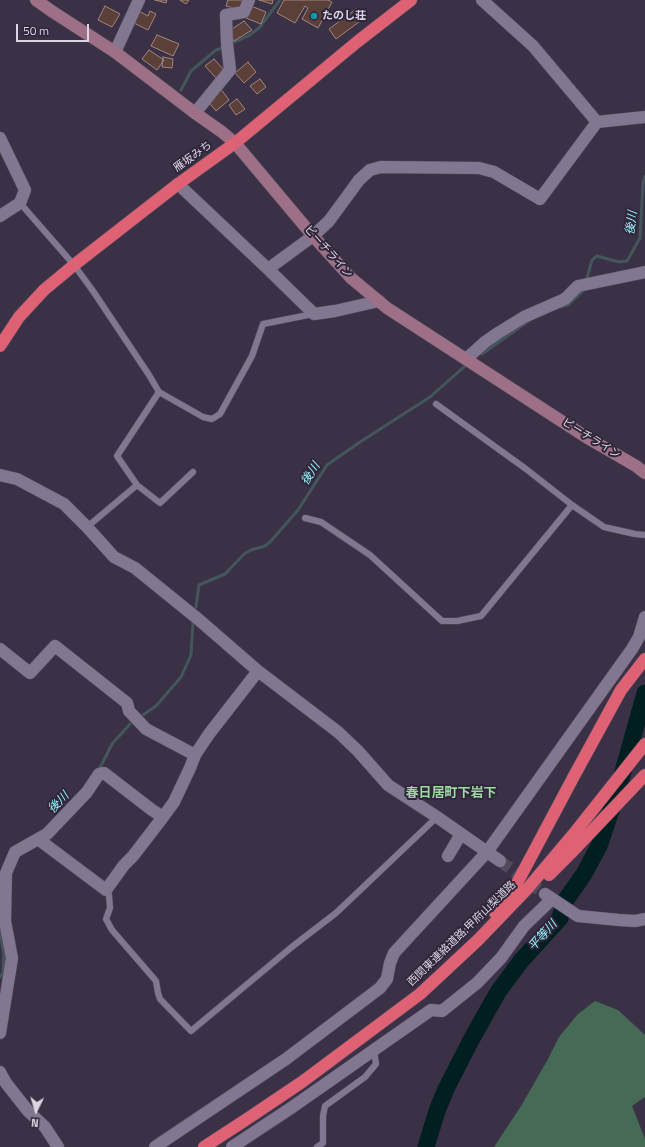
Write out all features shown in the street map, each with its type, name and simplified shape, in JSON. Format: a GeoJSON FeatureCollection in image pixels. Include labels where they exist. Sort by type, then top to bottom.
{"type":"FeatureCollection","features":[{"type":"Feature","properties":{"kind":"highway","name":"雁坂みち"},"geometry":{"type":"LineString","coordinates":[[0,346],[19,317],[44,290],[178,184],[235,143],[357,42],[411,0]]}},
{"type":"Feature","properties":{"kind":"highway"},"geometry":{"type":"LineString","coordinates":[[448,968],[502,905],[516,886],[621,690],[645,659]]}},
{"type":"Feature","properties":{"kind":"highway","name":"西関東連絡道路;甲府山梨道路"},"geometry":{"type":"LineString","coordinates":[[204,1147],[302,1082],[420,994],[504,914],[528,888],[576,831],[645,744]]}},
{"type":"Feature","properties":{"kind":"highway"},"geometry":{"type":"LineString","coordinates":[[504,914],[529,894],[570,854],[645,775]]}},
{"type":"Feature","properties":{"kind":"street","name":"ピーチライン"},"geometry":{"type":"LineString","coordinates":[[36,0],[115,52],[235,143],[313,236],[351,278],[387,308],[586,437],[636,466],[645,473]]}},
{"type":"Feature","properties":{"kind":"street"},"geometry":{"type":"LineString","coordinates":[[115,52],[139,0]]}},
{"type":"Feature","properties":{"kind":"street"},"geometry":{"type":"LineString","coordinates":[[195,113],[230,70],[226,15],[244,12],[249,0]]}},
{"type":"Feature","properties":{"kind":"street"},"geometry":{"type":"LineString","coordinates":[[482,0],[533,46],[597,122]]}},
{"type":"Feature","properties":{"kind":"street"},"geometry":{"type":"LineString","coordinates":[[268,269],[313,236],[329,221],[359,180],[370,170],[381,167],[479,168],[494,172],[540,199],[597,122],[645,117]]}},
{"type":"Feature","properties":{"kind":"street"},"geometry":{"type":"LineString","coordinates":[[0,138],[25,190],[20,203],[0,216]]}},
{"type":"Feature","properties":{"kind":"street"},"geometry":{"type":"LineString","coordinates":[[178,184],[314,314],[334,312],[379,301]]}},
{"type":"Feature","properties":{"kind":"street"},"geometry":{"type":"LineString","coordinates":[[466,359],[485,342],[498,333],[524,317],[565,299],[578,286],[645,272]]}},
{"type":"Feature","properties":{"kind":"street"},"geometry":{"type":"LineString","coordinates":[[0,475],[17,479],[64,504],[114,557],[135,568],[198,619],[258,671],[338,732],[358,750],[388,785],[500,861]]}},
{"type":"Feature","properties":{"kind":"street"},"geometry":{"type":"LineString","coordinates":[[155,1147],[286,1059],[380,988],[387,979],[390,963],[394,953],[487,852],[632,649],[639,637],[645,617]]}},
{"type":"Feature","properties":{"kind":"street"},"geometry":{"type":"LineString","coordinates":[[0,649],[30,673],[55,646],[127,703],[129,712],[146,729],[195,755]]}},
{"type":"Feature","properties":{"kind":"street"},"geometry":{"type":"LineString","coordinates":[[38,839],[106,890],[124,865],[134,856],[174,802],[195,755],[209,734],[258,671]]}},
{"type":"Feature","properties":{"kind":"street"},"geometry":{"type":"LineString","coordinates":[[0,1033],[12,958],[5,921],[3,898],[6,873],[15,852],[47,834],[58,824],[87,792],[99,774],[104,773],[163,817]]}},
{"type":"Feature","properties":{"kind":"street"},"geometry":{"type":"LineString","coordinates":[[448,856],[461,834]]}},
{"type":"Feature","properties":{"kind":"street"},"geometry":{"type":"LineString","coordinates":[[232,1147],[431,1010],[442,1011],[478,983],[501,958],[524,926],[548,897],[578,916],[635,921],[645,919]]}},
{"type":"Feature","properties":{"kind":"street"},"geometry":{"type":"LineString","coordinates":[[0,1072],[6,1083],[28,1111],[45,1127],[58,1147]]}},
{"type":"Feature","properties":{"kind":"lane"},"geometry":{"type":"LineString","coordinates":[[20,203],[74,265],[159,392],[203,417],[212,419],[220,414],[252,356],[263,324],[314,314]]}},
{"type":"Feature","properties":{"kind":"lane"},"geometry":{"type":"LineString","coordinates":[[159,392],[117,456],[137,485],[160,504],[193,472]]}},
{"type":"Feature","properties":{"kind":"lane"},"geometry":{"type":"LineString","coordinates":[[436,404],[604,527],[645,535]]}},
{"type":"Feature","properties":{"kind":"lane"},"geometry":{"type":"LineString","coordinates":[[87,527],[137,485]]}},
{"type":"Feature","properties":{"kind":"lane"},"geometry":{"type":"LineString","coordinates":[[305,518],[321,522],[370,555],[442,620],[456,621],[481,616],[572,505]]}},
{"type":"Feature","properties":{"kind":"lane"},"geometry":{"type":"LineString","coordinates":[[106,890],[109,895],[110,908],[106,919],[112,930],[156,981],[160,999],[191,1031],[292,946],[336,913],[437,817]]}},
{"type":"Feature","properties":{"kind":"lane"},"geometry":{"type":"LineString","coordinates":[[317,1147],[323,1143],[323,1116],[326,1106],[365,1077],[376,1064],[374,1050]]}},
{"type":"Feature","properties":{"kind":"green space"},"geometry":{"type":"Polygon","coordinates":[[[595,1001],[618,1010],[645,1035],[645,1097],[632,1106],[645,1139],[645,1147],[494,1147],[521,1106],[559,1037],[578,1014],[595,1001]]]}},
{"type":"Feature","properties":{"kind":"building"},"geometry":{"type":"Polygon","coordinates":[[[155,0],[167,0],[166,3],[155,0]]]}},
{"type":"Feature","properties":{"kind":"building"},"geometry":{"type":"Polygon","coordinates":[[[180,0],[189,0],[186,4],[180,0]]]}},
{"type":"Feature","properties":{"kind":"building"},"geometry":{"type":"Polygon","coordinates":[[[228,0],[243,0],[241,10],[226,6],[228,0]]]}},
{"type":"Feature","properties":{"kind":"building"},"geometry":{"type":"Polygon","coordinates":[[[259,0],[273,0],[272,4],[259,0]]]}},
{"type":"Feature","properties":{"kind":"building","name":"たのし荘"},"geometry":{"type":"Polygon","coordinates":[[[284,0],[328,0],[332,2],[318,28],[302,19],[308,8],[305,6],[295,23],[277,13],[284,0]]]}},
{"type":"Feature","properties":{"kind":"building"},"geometry":{"type":"Polygon","coordinates":[[[105,6],[120,14],[112,27],[98,20],[105,6]]]}},
{"type":"Feature","properties":{"kind":"building"},"geometry":{"type":"Polygon","coordinates":[[[251,6],[266,12],[261,24],[246,18],[251,6]]]}},
{"type":"Feature","properties":{"kind":"building"},"geometry":{"type":"Polygon","coordinates":[[[356,9],[363,19],[336,39],[329,29],[356,9]]]}},
{"type":"Feature","properties":{"kind":"building"},"geometry":{"type":"Polygon","coordinates":[[[137,10],[148,16],[150,11],[156,14],[148,30],[132,22],[137,10]]]}},
{"type":"Feature","properties":{"kind":"building"},"geometry":{"type":"Polygon","coordinates":[[[244,21],[252,30],[234,41],[229,31],[244,21]]]}},
{"type":"Feature","properties":{"kind":"building"},"geometry":{"type":"Polygon","coordinates":[[[157,35],[179,44],[173,56],[151,46],[157,35]]]}},
{"type":"Feature","properties":{"kind":"building"},"geometry":{"type":"Polygon","coordinates":[[[149,50],[164,60],[157,70],[142,59],[149,50]]]}},
{"type":"Feature","properties":{"kind":"building"},"geometry":{"type":"Polygon","coordinates":[[[163,57],[173,59],[172,68],[162,67],[163,57]]]}},
{"type":"Feature","properties":{"kind":"building"},"geometry":{"type":"Polygon","coordinates":[[[214,59],[225,71],[216,78],[205,66],[214,59]]]}},
{"type":"Feature","properties":{"kind":"building"},"geometry":{"type":"Polygon","coordinates":[[[248,62],[256,72],[244,83],[235,73],[248,62]]]}},
{"type":"Feature","properties":{"kind":"building"},"geometry":{"type":"Polygon","coordinates":[[[260,79],[266,87],[257,94],[250,86],[260,79]]]}},
{"type":"Feature","properties":{"kind":"building"},"geometry":{"type":"Polygon","coordinates":[[[220,88],[229,100],[216,111],[207,100],[220,88]]]}},
{"type":"Feature","properties":{"kind":"building"},"geometry":{"type":"Polygon","coordinates":[[[237,99],[245,109],[236,115],[229,105],[237,99]]]}},
{"type":"Feature","properties":{"kind":"waterway"},"geometry":{"type":"LineString","coordinates":[[230,44],[248,36],[259,28],[280,0]]}},
{"type":"Feature","properties":{"kind":"waterway"},"geometry":{"type":"LineString","coordinates":[[181,90],[191,71],[216,50],[223,48]]}},
{"type":"Feature","properties":{"kind":"waterway","name":"後川"},"geometry":{"type":"LineString","coordinates":[[587,278],[592,260],[597,256],[619,262],[627,261],[640,238],[643,183],[645,176]]}},
{"type":"Feature","properties":{"kind":"waterway","name":"後川"},"geometry":{"type":"LineString","coordinates":[[561,307],[568,305],[582,292]]}},
{"type":"Feature","properties":{"kind":"waterway","name":"後川"},"geometry":{"type":"LineString","coordinates":[[482,354],[530,320]]}},
{"type":"Feature","properties":{"kind":"waterway","name":"後川"},"geometry":{"type":"LineString","coordinates":[[196,607],[199,585],[225,574],[244,554],[251,550],[265,546],[271,541],[298,510],[327,465],[430,397],[464,367]]}},
{"type":"Feature","properties":{"kind":"waterway","name":"後川"},"geometry":{"type":"LineString","coordinates":[[143,715],[156,706],[181,677],[191,655],[193,623]]}},
{"type":"Feature","properties":{"kind":"waterway","name":"平等川"},"geometry":{"type":"LineString","coordinates":[[426,1147],[437,1111],[446,1089],[498,992],[521,961],[560,918],[565,901],[584,874],[599,846],[617,793],[645,693]]}},
{"type":"Feature","properties":{"kind":"waterway","name":"後川"},"geometry":{"type":"LineString","coordinates":[[98,770],[112,744],[130,724]]}},
{"type":"Feature","properties":{"kind":"waterway","name":"後川"},"geometry":{"type":"LineString","coordinates":[[0,932],[4,954],[3,973],[0,977]]}},
{"type":"Feature","properties":{"kind":"tunnel"},"geometry":{"type":"LineString","coordinates":[[500,861],[545,894]]}},
{"type":"Feature","properties":{"kind":"place","name":"たのし荘"},"geometry":{"type":"Point","coordinates":[314,16]}},
{"type":"Feature","properties":{"kind":"district","name":"春日居町下岩下"},"geometry":{"type":"Point","coordinates":[451,794]}}]}
